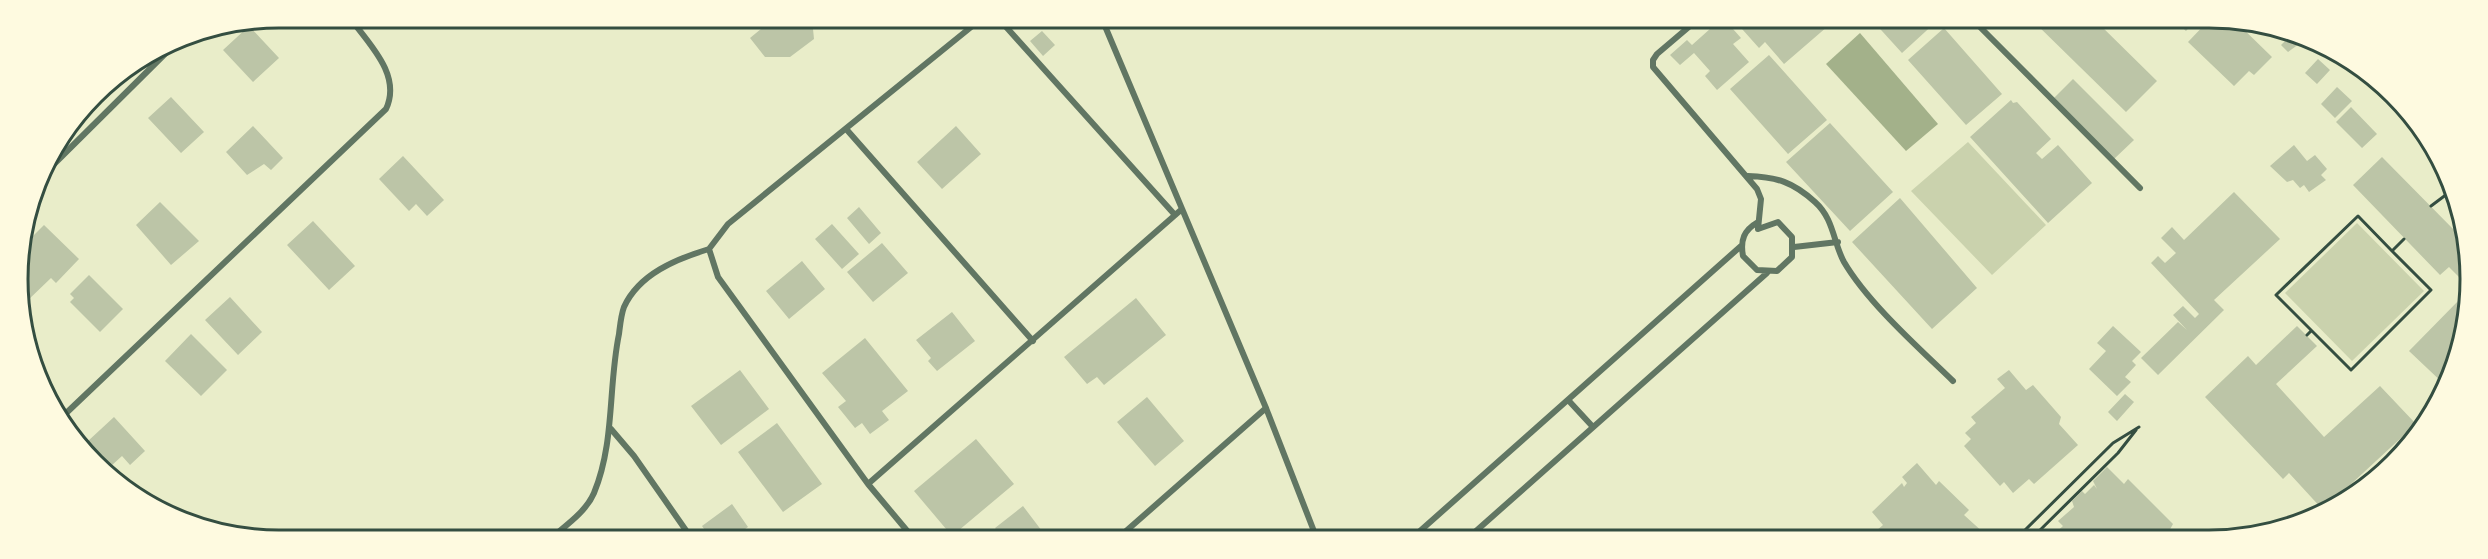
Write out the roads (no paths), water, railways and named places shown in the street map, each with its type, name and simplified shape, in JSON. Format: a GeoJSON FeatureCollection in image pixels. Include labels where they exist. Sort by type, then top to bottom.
{"type":"FeatureCollection","features":[{"type":"Feature","properties":{"kind":"street"},"geometry":{"type":"LineString","coordinates":[[67,412],[386,109],[392,97],[386,68],[357,28]]}},
{"type":"Feature","properties":{"kind":"street"},"geometry":{"type":"LineString","coordinates":[[560,530],[583,510],[594,494],[611,429],[614,357],[624,307],[641,285],[663,266],[709,249],[728,224],[970,28]]}},
{"type":"Feature","properties":{"kind":"street"},"geometry":{"type":"LineString","coordinates":[[1007,28],[1175,215]]}},
{"type":"Feature","properties":{"kind":"street"},"geometry":{"type":"LineString","coordinates":[[1106,28],[1266,408],[1313,530]]}},
{"type":"Feature","properties":{"kind":"street"},"geometry":{"type":"LineString","coordinates":[[1688,28],[1657,54],[1653,60],[1653,67],[1748,176],[1761,199],[1758,229]]}},
{"type":"Feature","properties":{"kind":"street"},"geometry":{"type":"LineString","coordinates":[[1981,28],[2140,188]]}},
{"type":"Feature","properties":{"kind":"street"},"geometry":{"type":"LineString","coordinates":[[59,159],[161,58]]}},
{"type":"Feature","properties":{"kind":"street"},"geometry":{"type":"LineString","coordinates":[[847,129],[1033,341]]}},
{"type":"Feature","properties":{"kind":"street"},"geometry":{"type":"LineString","coordinates":[[1748,176],[1776,177],[1798,189],[1826,214],[1844,262],[1888,317],[1953,381]]}},
{"type":"Feature","properties":{"kind":"street"},"geometry":{"type":"LineString","coordinates":[[868,484],[1182,209]]}},
{"type":"Feature","properties":{"kind":"street"},"geometry":{"type":"LineString","coordinates":[[1420,530],[1569,401],[1741,246],[1749,227],[1758,222],[1758,229]]}},
{"type":"Feature","properties":{"kind":"street"},"geometry":{"type":"LineString","coordinates":[[1477,530],[1767,273],[1777,271],[1786,265],[1794,247],[1792,237],[1778,222],[1758,229]]}},
{"type":"Feature","properties":{"kind":"street"},"geometry":{"type":"LineString","coordinates":[[1794,247],[1838,242]]}},
{"type":"Feature","properties":{"kind":"street"},"geometry":{"type":"LineString","coordinates":[[1741,246],[1748,264],[1767,273]]}},
{"type":"Feature","properties":{"kind":"street"},"geometry":{"type":"LineString","coordinates":[[709,249],[718,277],[868,484],[906,530]]}},
{"type":"Feature","properties":{"kind":"street"},"geometry":{"type":"LineString","coordinates":[[1569,401],[1593,427]]}},
{"type":"Feature","properties":{"kind":"street"},"geometry":{"type":"LineString","coordinates":[[1127,530],[1266,408]]}},
{"type":"Feature","properties":{"kind":"street"},"geometry":{"type":"LineString","coordinates":[[611,429],[634,456],[686,530]]}}]}
